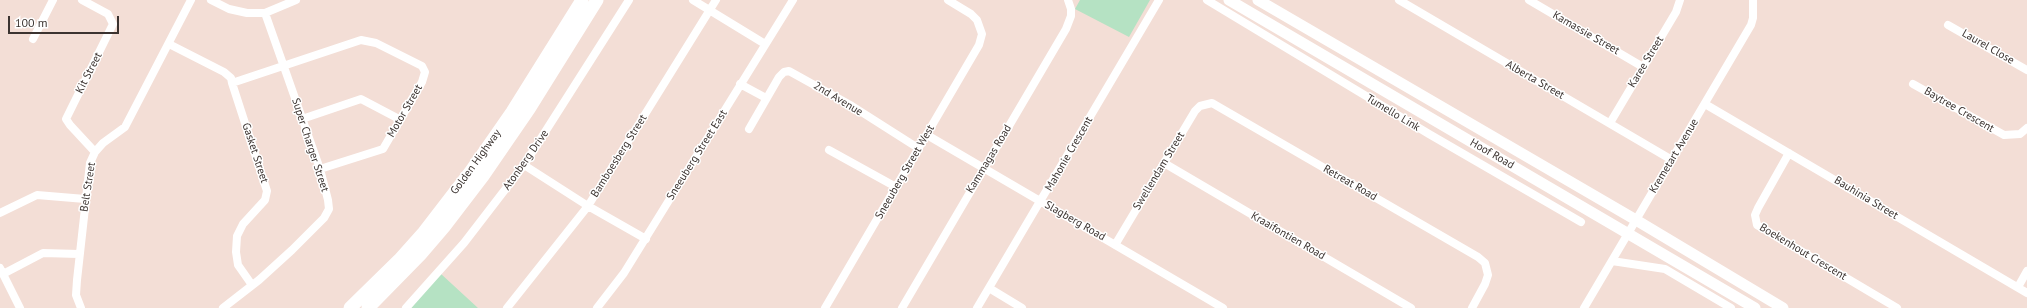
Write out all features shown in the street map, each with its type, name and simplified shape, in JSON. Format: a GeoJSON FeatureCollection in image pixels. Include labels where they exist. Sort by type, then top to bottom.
{"type":"FeatureCollection","features":[{"type":"Feature","properties":{"kind":"main road","name":"Golden Highway"},"geometry":{"type":"LineString","coordinates":[[350,308],[399,260],[472,171],[512,112],[582,0]]}},
{"type":"Feature","properties":{"kind":"main road","name":"Golden Highway"},"geometry":{"type":"LineString","coordinates":[[368,308],[420,255],[444,227],[483,176],[533,103],[597,0]]}},
{"type":"Feature","properties":{"kind":"main road","name":"Hoof Road"},"geometry":{"type":"LineString","coordinates":[[1229,0],[1755,308]]}},
{"type":"Feature","properties":{"kind":"main road","name":"Hoof Road"},"geometry":{"type":"LineString","coordinates":[[1258,0],[1636,220],[1783,308]]}},
{"type":"Feature","properties":{"kind":"street"},"geometry":{"type":"LineString","coordinates":[[33,39],[53,0]]}},
{"type":"Feature","properties":{"kind":"street","name":"Kit Street"},"geometry":{"type":"LineString","coordinates":[[82,0],[108,14],[113,24],[66,119],[95,152]]}},
{"type":"Feature","properties":{"kind":"street","name":"Belt Street"},"geometry":{"type":"LineString","coordinates":[[81,308],[76,295],[88,169],[95,152],[103,143],[126,126],[191,0]]}},
{"type":"Feature","properties":{"kind":"street"},"geometry":{"type":"LineString","coordinates":[[211,0],[235,11],[265,13],[296,0]]}},
{"type":"Feature","properties":{"kind":"street","name":"Atonberg Drive"},"geometry":{"type":"LineString","coordinates":[[406,308],[464,243],[524,165],[629,0]]}},
{"type":"Feature","properties":{"kind":"street"},"geometry":{"type":"LineString","coordinates":[[693,0],[765,44]]}},
{"type":"Feature","properties":{"kind":"street","name":"Bamboesberg Street"},"geometry":{"type":"LineString","coordinates":[[508,306],[588,206],[716,0]]}},
{"type":"Feature","properties":{"kind":"street","name":"Sneeuberg Street East"},"geometry":{"type":"LineString","coordinates":[[597,308],[624,273],[646,239],[793,0]]}},
{"type":"Feature","properties":{"kind":"street","name":"Sneeuberg Street West"},"geometry":{"type":"LineString","coordinates":[[825,308],[977,49],[982,34],[979,24],[974,17],[948,0]]}},
{"type":"Feature","properties":{"kind":"street","name":"Kammagas Road"},"geometry":{"type":"LineString","coordinates":[[902,308],[1066,29],[1071,16],[1071,9],[1068,0]]}},
{"type":"Feature","properties":{"kind":"street","name":"Mahonie Crescent"},"geometry":{"type":"LineString","coordinates":[[977,308],[1159,0]]}},
{"type":"Feature","properties":{"kind":"street","name":"Tumello Link"},"geometry":{"type":"LineString","coordinates":[[1207,0],[1429,134],[1581,222]]}},
{"type":"Feature","properties":{"kind":"street","name":"Alberta Street"},"geometry":{"type":"LineString","coordinates":[[1399,0],[1672,160]]}},
{"type":"Feature","properties":{"kind":"street","name":"Kamassie Street"},"geometry":{"type":"LineString","coordinates":[[1529,0],[1643,66]]}},
{"type":"Feature","properties":{"kind":"street","name":"Karee Street"},"geometry":{"type":"LineString","coordinates":[[1610,123],[1676,12],[1680,0]]}},
{"type":"Feature","properties":{"kind":"street","name":"Kremetart Avenue"},"geometry":{"type":"LineString","coordinates":[[1584,308],[1751,25],[1753,18],[1753,0]]}},
{"type":"Feature","properties":{"kind":"street","name":"Super Charger Street"},"geometry":{"type":"LineString","coordinates":[[223,308],[292,250],[326,215],[329,209],[320,169],[265,13]]}},
{"type":"Feature","properties":{"kind":"street","name":"Laurel Close"},"geometry":{"type":"LineString","coordinates":[[1948,24],[2027,70]]}},
{"type":"Feature","properties":{"kind":"street","name":"Motor Street"},"geometry":{"type":"LineString","coordinates":[[232,83],[284,67],[357,40],[365,40],[376,43],[419,64],[424,69],[422,82],[382,149],[320,169]]}},
{"type":"Feature","properties":{"kind":"street","name":"Gasket Street"},"geometry":{"type":"LineString","coordinates":[[169,44],[219,69],[228,75],[232,83],[267,192],[265,200],[243,224],[237,236],[236,252],[238,265],[252,285]]}},
{"type":"Feature","properties":{"kind":"street","name":"2nd Avenue"},"geometry":{"type":"LineString","coordinates":[[749,129],[766,98],[782,74],[787,71],[852,106],[918,148]]}},
{"type":"Feature","properties":{"kind":"street"},"geometry":{"type":"LineString","coordinates":[[740,84],[766,98]]}},
{"type":"Feature","properties":{"kind":"street","name":"Baytree Crescent"},"geometry":{"type":"LineString","coordinates":[[1913,84],[2004,135],[2020,134],[2027,128]]}},
{"type":"Feature","properties":{"kind":"street"},"geometry":{"type":"LineString","coordinates":[[302,118],[361,99],[400,119]]}},
{"type":"Feature","properties":{"kind":"street","name":"Swellendam Street"},"geometry":{"type":"LineString","coordinates":[[1115,245],[1195,112],[1200,106],[1208,103]]}},
{"type":"Feature","properties":{"kind":"street","name":"Retreat Road"},"geometry":{"type":"LineString","coordinates":[[1208,103],[1215,104],[1470,252],[1485,263],[1488,269],[1485,284],[1472,308]]}},
{"type":"Feature","properties":{"kind":"street","name":"Bauhinia Street"},"geometry":{"type":"LineString","coordinates":[[1705,104],[2027,293]]}},
{"type":"Feature","properties":{"kind":"street","name":"Slagberg Road"},"geometry":{"type":"LineString","coordinates":[[927,135],[1223,308]]}},
{"type":"Feature","properties":{"kind":"street"},"geometry":{"type":"LineString","coordinates":[[829,150],[896,188]]}},
{"type":"Feature","properties":{"kind":"street","name":"Boekenhout Crescent"},"geometry":{"type":"LineString","coordinates":[[1789,153],[1758,208],[1755,215],[1757,225],[1898,308]]}},
{"type":"Feature","properties":{"kind":"street","name":"Kraaifontien Road"},"geometry":{"type":"LineString","coordinates":[[1164,163],[1411,308]]}},
{"type":"Feature","properties":{"kind":"street"},"geometry":{"type":"LineString","coordinates":[[524,165],[588,206],[646,239]]}},
{"type":"Feature","properties":{"kind":"street"},"geometry":{"type":"LineString","coordinates":[[0,213],[37,195],[85,199]]}},
{"type":"Feature","properties":{"kind":"street"},"geometry":{"type":"LineString","coordinates":[[20,308],[2,271],[43,253],[79,254]]}},
{"type":"Feature","properties":{"kind":"street"},"geometry":{"type":"LineString","coordinates":[[1612,261],[1665,268],[1731,308]]}},
{"type":"Feature","properties":{"kind":"street"},"geometry":{"type":"LineString","coordinates":[[2018,287],[2027,271]]}},
{"type":"Feature","properties":{"kind":"street"},"geometry":{"type":"LineString","coordinates":[[989,288],[1022,308]]}},
{"type":"Feature","properties":{"kind":"green space"},"geometry":{"type":"Polygon","coordinates":[[[1080,0],[1150,0],[1129,37],[1075,9],[1080,0]]]}},
{"type":"Feature","properties":{"kind":"green space"},"geometry":{"type":"Polygon","coordinates":[[[440,273],[478,308],[411,308],[440,273]]]}}]}
